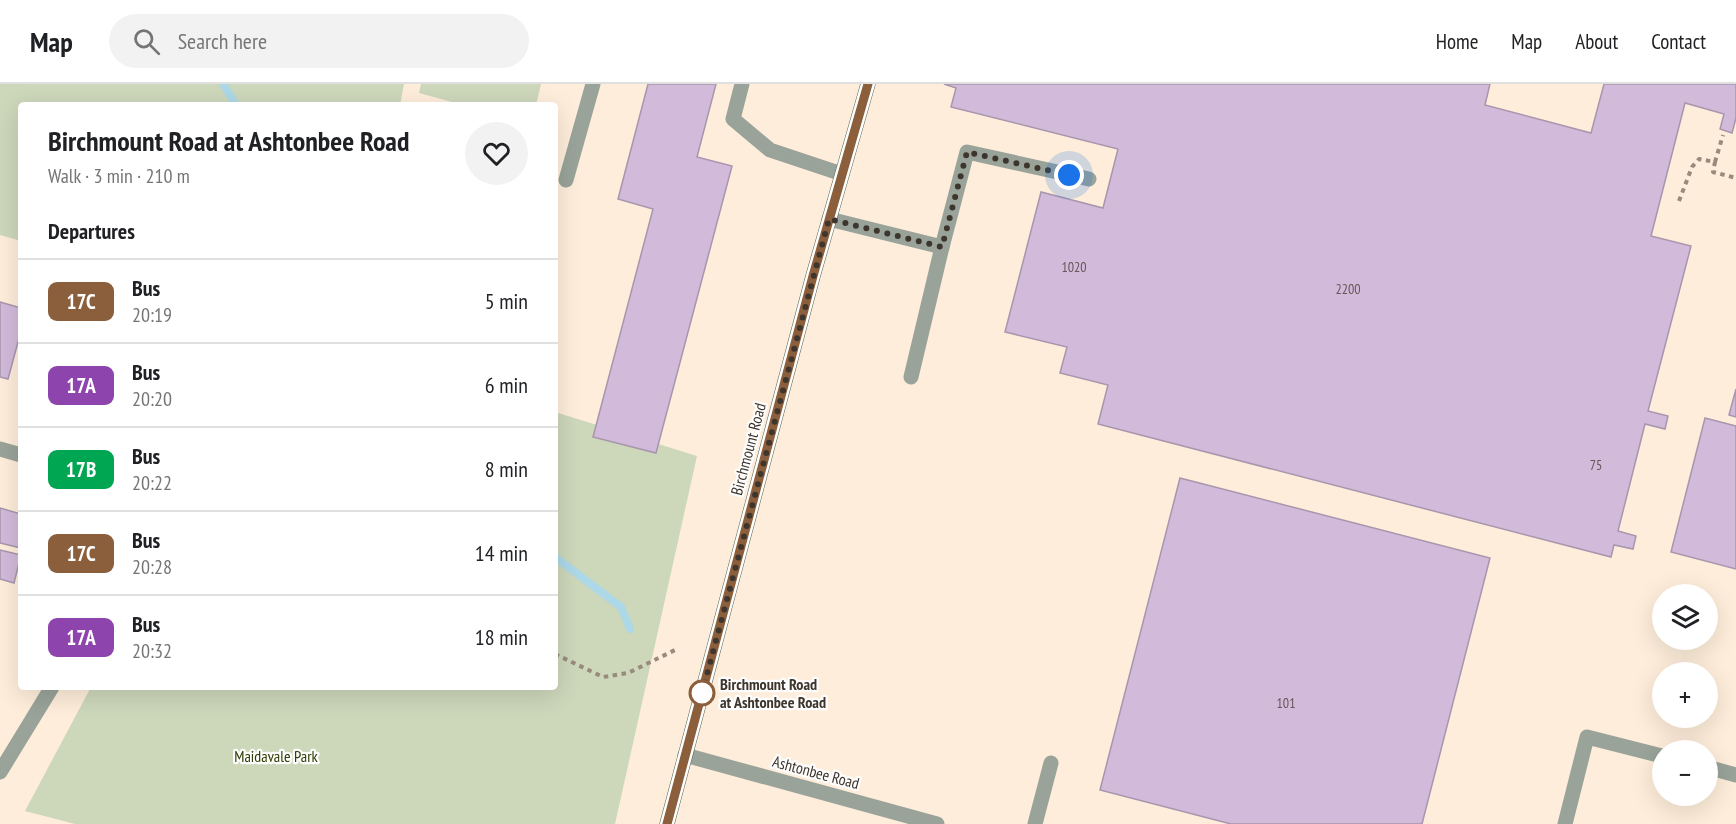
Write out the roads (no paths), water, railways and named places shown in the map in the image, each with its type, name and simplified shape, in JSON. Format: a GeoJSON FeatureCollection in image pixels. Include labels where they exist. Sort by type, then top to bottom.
{"type":"FeatureCollection","features":[{"type":"Feature","properties":{"kind":"main road","name":"Birchmount Road"},"geometry":{"type":"LineString","coordinates":[[667,824],[829,219],[868,84]]}},
{"type":"Feature","properties":{"kind":"street"},"geometry":{"type":"LineString","coordinates":[[566,180],[593,84]]}},
{"type":"Feature","properties":{"kind":"street"},"geometry":{"type":"LineString","coordinates":[[742,84],[733,119],[770,150],[842,174]]}},
{"type":"Feature","properties":{"kind":"street"},"geometry":{"type":"LineString","coordinates":[[910,377],[967,152],[1089,179]]}},
{"type":"Feature","properties":{"kind":"street"},"geometry":{"type":"LineString","coordinates":[[829,219],[942,247]]}},
{"type":"Feature","properties":{"kind":"street"},"geometry":{"type":"LineString","coordinates":[[0,449],[18,454]]}},
{"type":"Feature","properties":{"kind":"street"},"geometry":{"type":"LineString","coordinates":[[0,772],[50,690]]}},
{"type":"Feature","properties":{"kind":"street"},"geometry":{"type":"LineString","coordinates":[[1566,824],[1587,737],[1652,753]]}},
{"type":"Feature","properties":{"kind":"street","name":"Ashtonbee Road"},"geometry":{"type":"LineString","coordinates":[[685,754],[937,824]]}},
{"type":"Feature","properties":{"kind":"street"},"geometry":{"type":"LineString","coordinates":[[1035,824],[1051,763]]}},
{"type":"Feature","properties":{"kind":"street"},"geometry":{"type":"LineString","coordinates":[[1718,770],[1736,775]]}},
{"type":"Feature","properties":{"kind":"waterway"},"geometry":{"type":"LineString","coordinates":[[223,84],[234,102]]}},
{"type":"Feature","properties":{"kind":"waterway"},"geometry":{"type":"LineString","coordinates":[[558,559],[621,607],[630,629]]}},
{"type":"Feature","properties":{"kind":"place","name":"Birchmount Road at Ashtonbee Road"},"geometry":{"type":"Point","coordinates":[702,693]}},
{"type":"Feature","properties":{"kind":"park label","name":"Maidavale Park"},"geometry":{"type":"Point","coordinates":[276,756]}}]}
